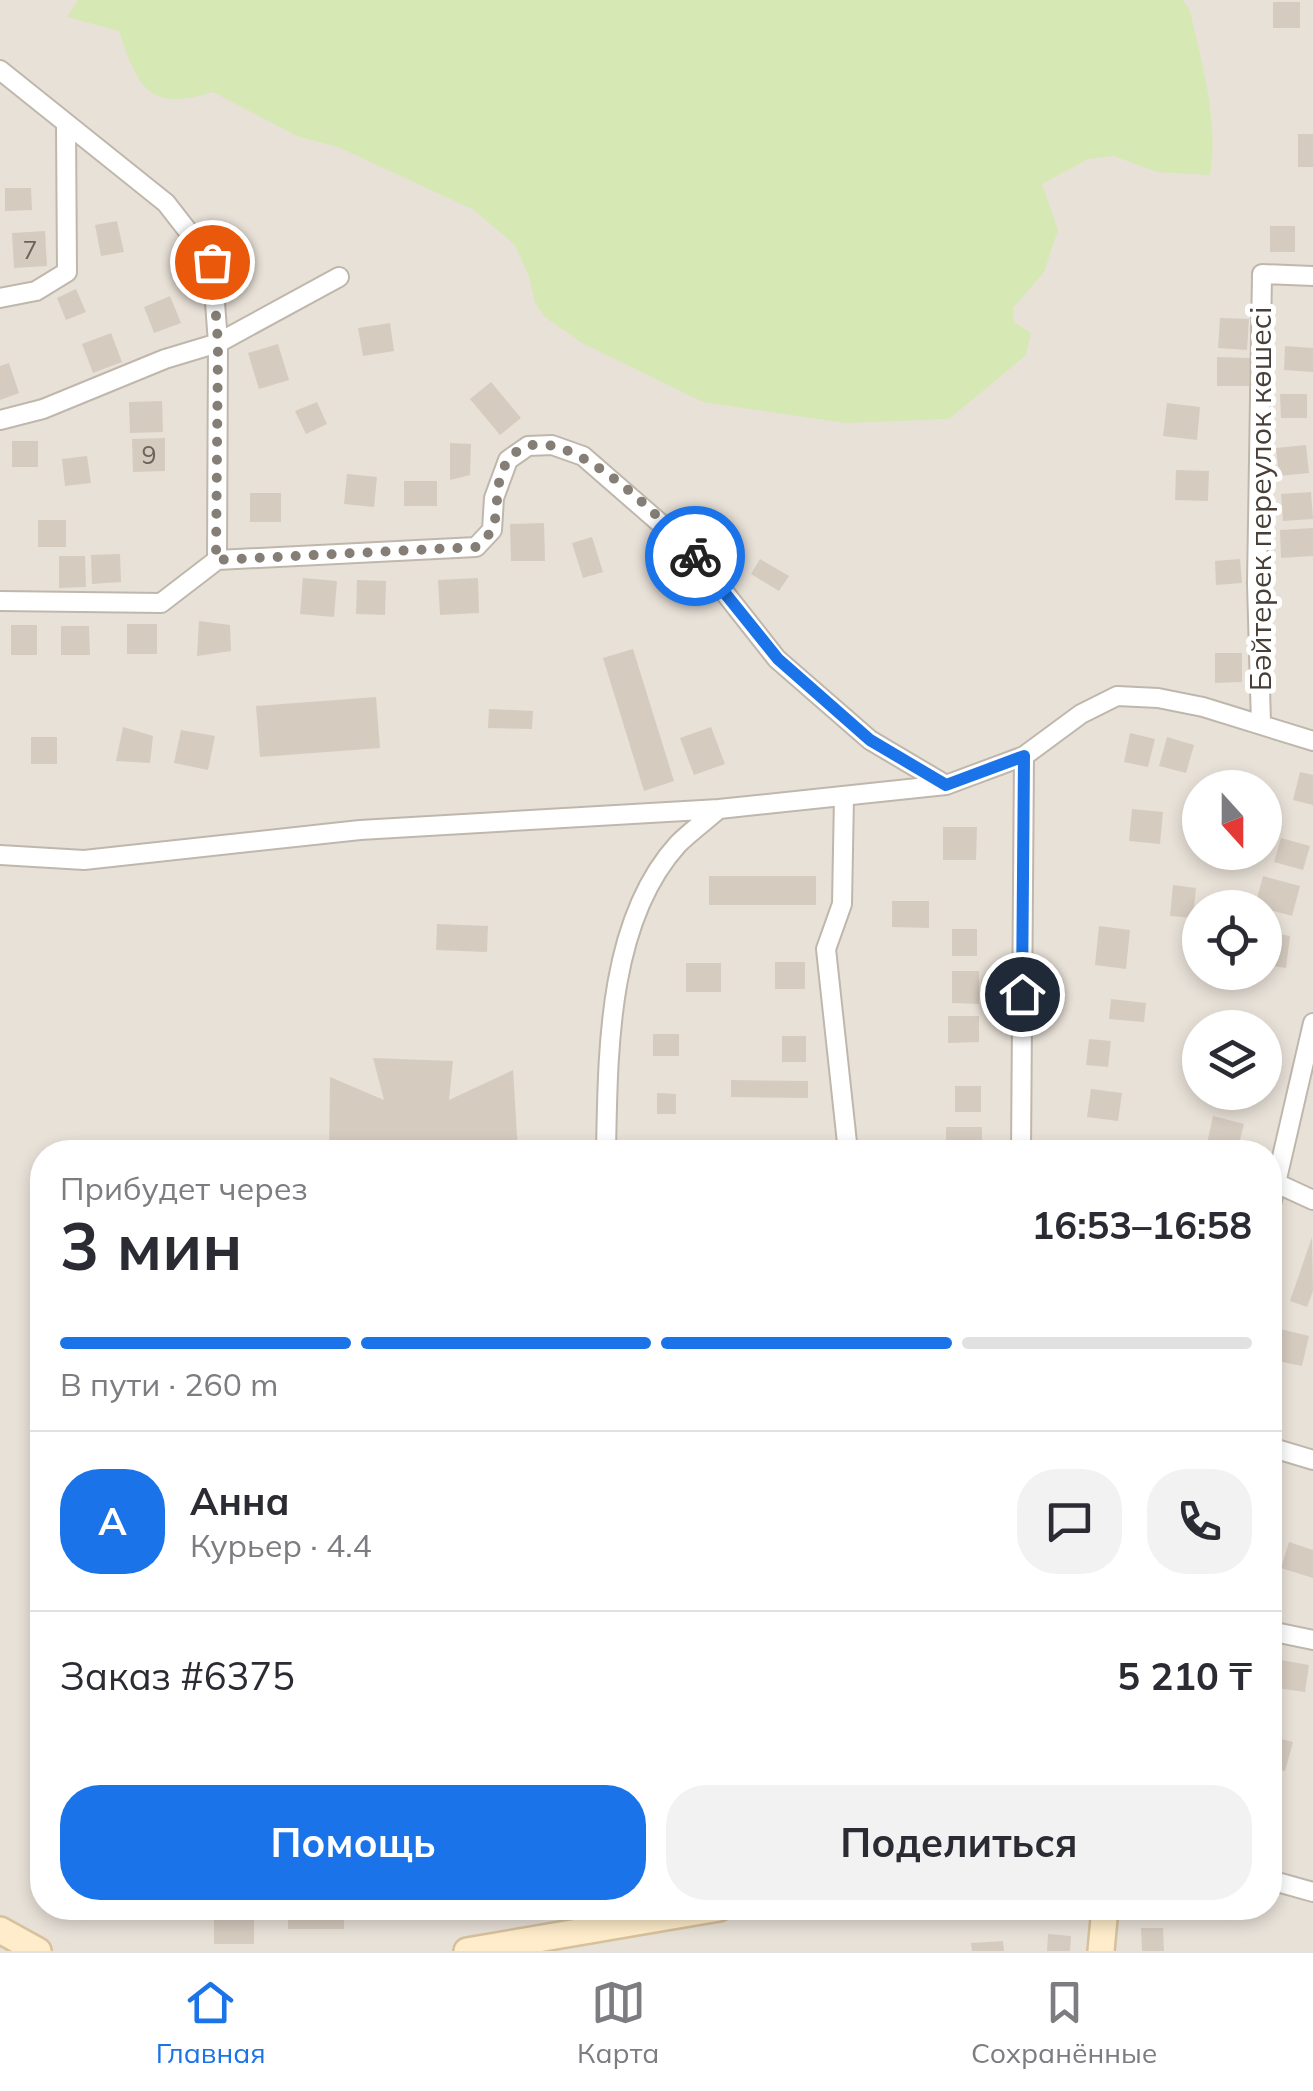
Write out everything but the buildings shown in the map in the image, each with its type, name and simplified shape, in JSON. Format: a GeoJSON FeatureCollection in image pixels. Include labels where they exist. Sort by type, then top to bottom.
{"type":"FeatureCollection","features":[{"type":"Feature","properties":{"kind":"street"},"geometry":{"type":"LineString","coordinates":[[0,70],[166,203],[212,262],[218,343],[216,560]]}},
{"type":"Feature","properties":{"kind":"street"},"geometry":{"type":"LineString","coordinates":[[0,298],[36,291],[67,272],[66,125]]}},
{"type":"Feature","properties":{"kind":"street","name":"Бәйтерек переулок көшесі"},"geometry":{"type":"LineString","coordinates":[[1260,723],[1262,274],[1313,276]]}},
{"type":"Feature","properties":{"kind":"street"},"geometry":{"type":"LineString","coordinates":[[0,420],[44,410],[218,343],[339,276]]}},
{"type":"Feature","properties":{"kind":"street"},"geometry":{"type":"LineString","coordinates":[[0,601],[161,603],[216,560],[476,547],[492,530],[494,498],[508,460],[528,446],[552,445],[584,456],[691,550],[778,659],[870,740],[946,785]]}},
{"type":"Feature","properties":{"kind":"street"},"geometry":{"type":"LineString","coordinates":[[0,855],[84,860],[360,830],[719,809],[946,785],[1024,756],[1081,714],[1117,696],[1158,698],[1260,723],[1313,741]]}},
{"type":"Feature","properties":{"kind":"street"},"geometry":{"type":"LineString","coordinates":[[1021,1140],[1024,756]]}},
{"type":"Feature","properties":{"kind":"street"},"geometry":{"type":"LineString","coordinates":[[844,796],[842,904],[826,948],[847,1140]]}},
{"type":"Feature","properties":{"kind":"street"},"geometry":{"type":"LineString","coordinates":[[606,1140],[611,1013],[624,952],[646,898],[676,846],[719,809]]}},
{"type":"Feature","properties":{"kind":"street"},"geometry":{"type":"LineString","coordinates":[[1282,1157],[1313,1023]]}},
{"type":"Feature","properties":{"kind":"street"},"geometry":{"type":"LineString","coordinates":[[1282,1186],[1313,1200]]}},
{"type":"Feature","properties":{"kind":"street"},"geometry":{"type":"LineString","coordinates":[[1282,1450],[1313,1460]]}},
{"type":"Feature","properties":{"kind":"street"},"geometry":{"type":"LineString","coordinates":[[1282,1634],[1313,1640]]}},
{"type":"Feature","properties":{"kind":"street"},"geometry":{"type":"LineString","coordinates":[[1282,1883],[1313,1892]]}},
{"type":"Feature","properties":{"kind":"street"},"geometry":{"type":"LineString","coordinates":[[467,1951],[649,1920]]}},
{"type":"Feature","properties":{"kind":"street"},"geometry":{"type":"LineString","coordinates":[[1101,1951],[1104,1920]]}},
{"type":"Feature","properties":{"kind":"street"},"geometry":{"type":"LineString","coordinates":[[0,1930],[38,1951]]}},
{"type":"Feature","properties":{"kind":"shaded area"},"geometry":{"type":"Polygon","coordinates":[[[0,0],[1313,0],[1313,1951],[0,1951],[0,0]]]}},
{"type":"Feature","properties":{"kind":"green space"},"geometry":{"type":"Polygon","coordinates":[[[78,0],[1183,0],[1190,11],[1208,92],[1212,133],[1210,175],[1157,172],[1114,156],[1088,159],[1042,184],[1058,230],[1044,272],[1013,308],[1014,322],[1031,333],[1026,355],[949,419],[846,423],[703,402],[582,343],[545,317],[535,303],[529,276],[515,245],[474,210],[338,147],[297,136],[213,92],[174,99],[160,97],[140,81],[119,31],[67,17],[78,0]]]}},
{"type":"Feature","properties":{"kind":"way so far"},"geometry":{"type":"LineString","coordinates":[[212,262],[218,343],[216,560],[476,547],[492,530],[494,498],[508,460],[528,446],[552,445],[584,456],[615,480],[695,556]]}},
{"type":"Feature","properties":{"kind":"route"},"geometry":{"type":"LineString","coordinates":[[695,556],[778,659],[870,740],[946,785],[1024,756],[1022,994]]}}]}
